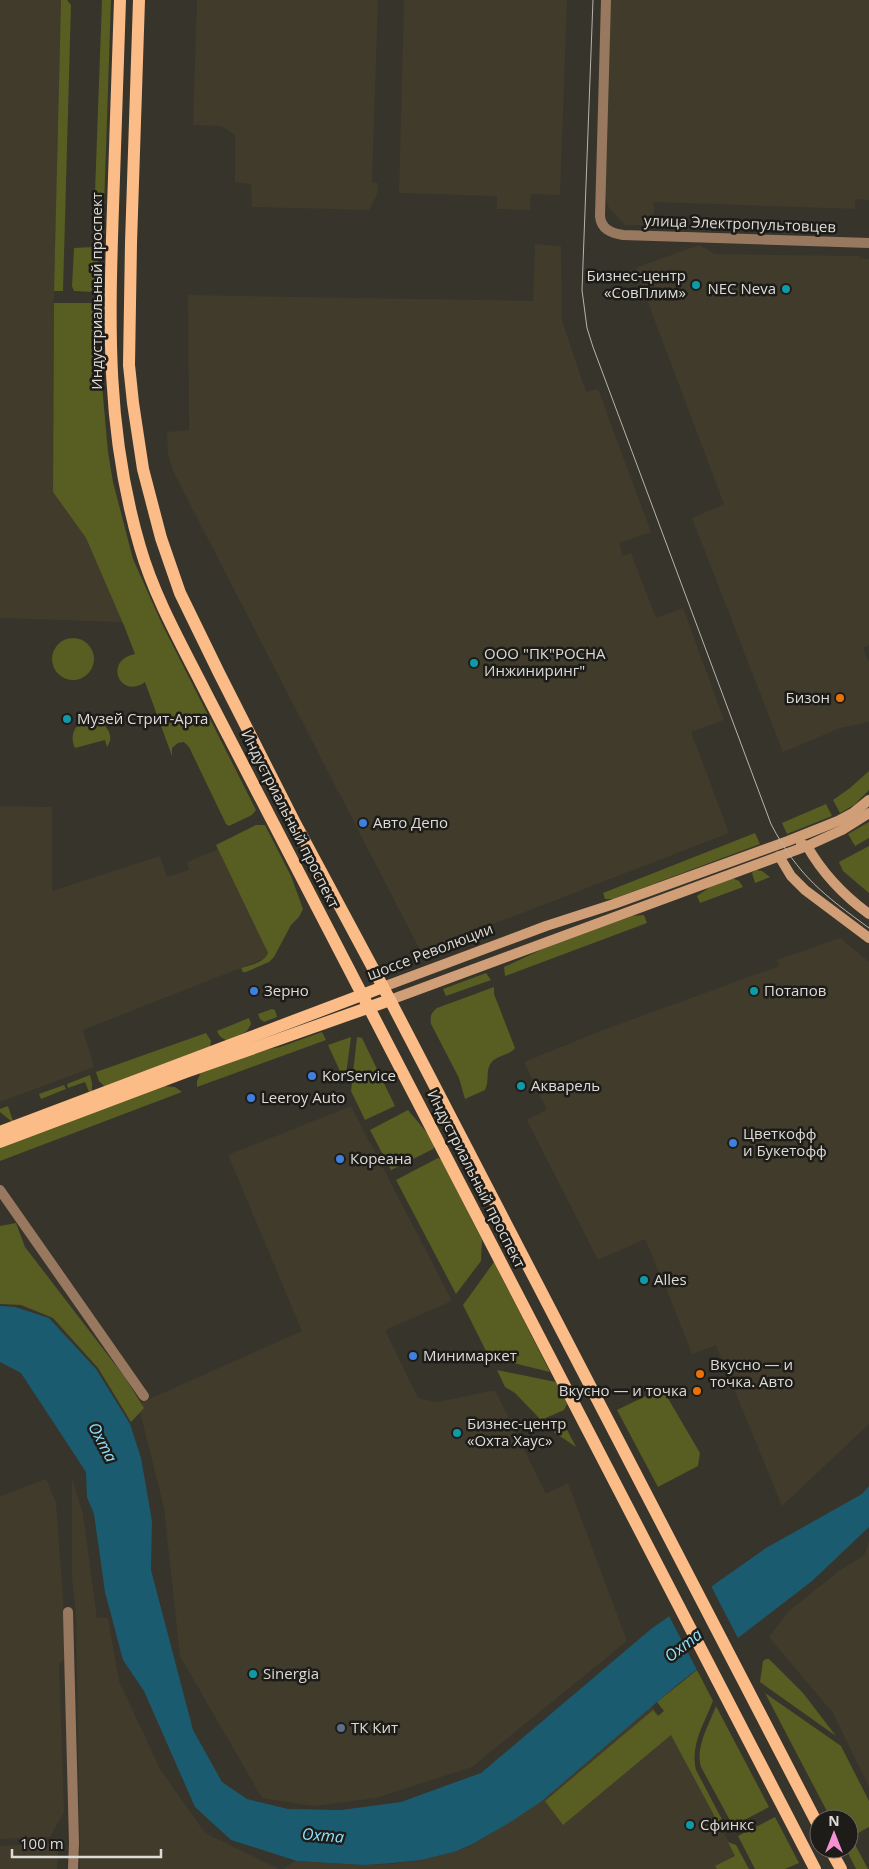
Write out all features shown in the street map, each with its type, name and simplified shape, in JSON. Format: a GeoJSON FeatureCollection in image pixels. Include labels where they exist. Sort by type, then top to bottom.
{"type":"FeatureCollection","features":[{"type":"Feature","properties":{"kind":"main road","name":"Индустриальный проспект"},"geometry":{"type":"LineString","coordinates":[[120,0],[110,346],[115,426],[125,487],[141,549],[164,610],[710,1666]]}},
{"type":"Feature","properties":{"kind":"main road","name":"Индустриальный проспект"},"geometry":{"type":"LineString","coordinates":[[140,0],[131,243],[129,365],[137,433],[153,511],[180,593],[294,821],[390,1000],[729,1653]]}},
{"type":"Feature","properties":{"kind":"main road","name":"шоссе Революции"},"geometry":{"type":"LineString","coordinates":[[0,1132],[546,926],[614,904],[788,841],[838,821],[853,813],[869,800]]}},
{"type":"Feature","properties":{"kind":"main road","name":"шоссе Революции"},"geometry":{"type":"LineString","coordinates":[[0,1142],[807,846],[842,830],[869,813]]}},
{"type":"Feature","properties":{"kind":"main road"},"geometry":{"type":"LineString","coordinates":[[869,914],[835,886],[819,867],[807,846],[788,841],[779,856],[792,876],[805,890],[869,938]]}},
{"type":"Feature","properties":{"kind":"main road"},"geometry":{"type":"LineString","coordinates":[[665,1579],[687,1573]]}},
{"type":"Feature","properties":{"kind":"main road"},"geometry":{"type":"LineString","coordinates":[[810,1809],[729,1653],[710,1666],[815,1869]]}},
{"type":"Feature","properties":{"kind":"street","name":"улица Электропультовцев"},"geometry":{"type":"LineString","coordinates":[[606,0],[600,216],[600,222],[604,228],[623,234],[869,243]]}},
{"type":"Feature","properties":{"kind":"street"},"geometry":{"type":"LineString","coordinates":[[0,1190],[144,1396]]}},
{"type":"Feature","properties":{"kind":"street"},"geometry":{"type":"LineString","coordinates":[[68,1612],[74,1843],[73,1869]]}},
{"type":"Feature","properties":{"kind":"shaded area"},"geometry":{"type":"Polygon","coordinates":[[[0,0],[61,0],[54,297],[53,492],[86,538],[123,622],[0,618],[0,0]]]}},
{"type":"Feature","properties":{"kind":"shaded area"},"geometry":{"type":"Polygon","coordinates":[[[197,0],[378,0],[372,182],[378,183],[377,194],[369,210],[252,207],[251,184],[235,182],[235,135],[221,126],[193,125],[197,0]]]}},
{"type":"Feature","properties":{"kind":"shaded area"},"geometry":{"type":"Polygon","coordinates":[[[404,0],[567,0],[560,195],[531,194],[530,210],[497,209],[497,196],[399,193],[404,0]]]}},
{"type":"Feature","properties":{"kind":"shaded area"},"geometry":{"type":"Polygon","coordinates":[[[611,0],[869,0],[869,200],[855,199],[855,209],[654,202],[653,225],[625,225],[609,208],[602,186],[611,0]]]}},
{"type":"Feature","properties":{"kind":"shaded area"},"geometry":{"type":"Polygon","coordinates":[[[535,244],[561,246],[562,320],[586,392],[598,389],[651,532],[619,543],[623,556],[631,553],[656,618],[683,608],[724,720],[691,732],[729,833],[421,952],[174,473],[168,455],[167,432],[189,430],[188,295],[533,301],[535,244]]]}},
{"type":"Feature","properties":{"kind":"shaded area"},"geometry":{"type":"Polygon","coordinates":[[[699,245],[715,254],[859,256],[859,258],[869,259],[869,645],[863,648],[869,662],[869,722],[840,728],[783,752],[692,518],[724,504],[635,268],[699,245]]]}},
{"type":"Feature","properties":{"kind":"shaded area"},"geometry":{"type":"Polygon","coordinates":[[[0,806],[52,807],[52,891],[160,856],[167,877],[189,870],[187,862],[218,849],[268,953],[266,958],[83,1030],[94,1067],[0,1102],[0,806]]]}},
{"type":"Feature","properties":{"kind":"shaded area"},"geometry":{"type":"Polygon","coordinates":[[[840,938],[869,962],[869,1424],[782,1506],[716,1345],[692,1354],[645,1239],[598,1260],[527,1120],[547,1110],[524,1062],[603,1030],[779,966],[777,960],[840,938]]]}},
{"type":"Feature","properties":{"kind":"shaded area"},"geometry":{"type":"Polygon","coordinates":[[[351,1106],[452,1301],[385,1330],[418,1398],[437,1402],[495,1390],[546,1494],[568,1483],[627,1641],[472,1767],[376,1798],[314,1806],[262,1798],[180,1656],[164,1508],[138,1404],[302,1331],[228,1155],[351,1106]]]}},
{"type":"Feature","properties":{"kind":"shaded area"},"geometry":{"type":"Polygon","coordinates":[[[46,1479],[56,1503],[64,1612],[64,1659],[59,1664],[64,1812],[50,1837],[0,1839],[0,1496],[46,1479]]]}},
{"type":"Feature","properties":{"kind":"shaded area"},"geometry":{"type":"Polygon","coordinates":[[[72,1479],[83,1514],[97,1618],[108,1618],[119,1681],[160,1769],[205,1833],[279,1869],[80,1869],[76,1614],[72,1578],[72,1479]]]}},
{"type":"Feature","properties":{"kind":"shaded area"},"geometry":{"type":"Polygon","coordinates":[[[869,1540],[869,1787],[833,1713],[769,1637],[788,1612],[839,1571],[865,1555],[869,1540]]]}},
{"type":"Feature","properties":{"kind":"shaded area"},"geometry":{"type":"Polygon","coordinates":[[[652,1706],[668,1727],[736,1856],[717,1869],[283,1869],[295,1861],[364,1865],[393,1864],[421,1860],[471,1846],[542,1801],[652,1706]]]}},
{"type":"Feature","properties":{"kind":"shaded area"},"geometry":{"type":"Polygon","coordinates":[[[58,1843],[57,1869],[0,1869],[0,1846],[58,1843]]]}},
{"type":"Feature","properties":{"kind":"green space"},"geometry":{"type":"Polygon","coordinates":[[[61,0],[67,0],[71,5],[63,291],[54,291],[61,0]]]}},
{"type":"Feature","properties":{"kind":"green space"},"geometry":{"type":"Polygon","coordinates":[[[102,0],[111,0],[103,237],[96,237],[96,246],[98,246],[97,290],[94,292],[74,291],[72,286],[74,248],[93,247],[102,0]]]}},
{"type":"Feature","properties":{"kind":"green space"},"geometry":{"type":"Polygon","coordinates":[[[54,303],[94,303],[101,307],[100,363],[108,452],[113,482],[133,559],[162,624],[256,810],[252,815],[229,826],[226,824],[189,747],[184,742],[178,743],[172,748],[172,756],[145,682],[136,686],[129,686],[123,683],[119,677],[117,671],[119,664],[125,658],[135,654],[86,538],[53,492],[54,303]]]}},
{"type":"Feature","properties":{"kind":"green space"},"geometry":{"type":"Polygon","coordinates":[[[73,638],[88,644],[94,659],[88,674],[73,680],[58,674],[52,659],[58,644],[73,638]]]}},
{"type":"Feature","properties":{"kind":"green space"},"geometry":{"type":"Polygon","coordinates":[[[89,719],[99,722],[107,729],[110,742],[107,747],[105,740],[75,748],[73,743],[74,730],[80,723],[89,719]]]}},
{"type":"Feature","properties":{"kind":"green space"},"geometry":{"type":"Polygon","coordinates":[[[869,771],[869,790],[854,805],[840,813],[833,800],[869,771]]]}},
{"type":"Feature","properties":{"kind":"green space"},"geometry":{"type":"Polygon","coordinates":[[[826,804],[832,816],[787,834],[782,823],[826,804]]]}},
{"type":"Feature","properties":{"kind":"green space"},"geometry":{"type":"Polygon","coordinates":[[[869,822],[869,838],[855,846],[848,834],[869,822]]]}},
{"type":"Feature","properties":{"kind":"green space"},"geometry":{"type":"Polygon","coordinates":[[[256,825],[265,825],[291,876],[303,909],[299,917],[291,925],[274,957],[269,962],[243,972],[241,968],[260,961],[268,953],[216,845],[256,825]]]}},
{"type":"Feature","properties":{"kind":"green space"},"geometry":{"type":"Polygon","coordinates":[[[755,833],[760,844],[613,899],[605,899],[603,893],[755,833]]]}},
{"type":"Feature","properties":{"kind":"green space"},"geometry":{"type":"Polygon","coordinates":[[[869,846],[869,893],[843,871],[839,862],[869,846]]]}},
{"type":"Feature","properties":{"kind":"green space"},"geometry":{"type":"Polygon","coordinates":[[[756,870],[762,871],[770,877],[755,883],[752,873],[756,870]]]}},
{"type":"Feature","properties":{"kind":"green space"},"geometry":{"type":"Polygon","coordinates":[[[732,878],[739,881],[743,887],[700,903],[697,896],[710,887],[732,878]]]}},
{"type":"Feature","properties":{"kind":"green space"},"geometry":{"type":"Polygon","coordinates":[[[644,915],[647,923],[505,976],[504,967],[551,945],[632,916],[644,915]]]}},
{"type":"Feature","properties":{"kind":"green space"},"geometry":{"type":"Polygon","coordinates":[[[486,973],[491,980],[446,996],[443,989],[486,973]]]}},
{"type":"Feature","properties":{"kind":"green space"},"geometry":{"type":"Polygon","coordinates":[[[494,987],[494,994],[515,1048],[510,1053],[496,1058],[491,1063],[488,1069],[485,1090],[465,1099],[459,1078],[431,1024],[432,1013],[437,1008],[494,987]]]}},
{"type":"Feature","properties":{"kind":"green space"},"geometry":{"type":"Polygon","coordinates":[[[272,1009],[275,1010],[277,1017],[264,1022],[260,1019],[258,1014],[272,1009]]]}},
{"type":"Feature","properties":{"kind":"green space"},"geometry":{"type":"Polygon","coordinates":[[[249,1018],[251,1024],[247,1031],[229,1041],[222,1038],[217,1031],[249,1018]]]}},
{"type":"Feature","properties":{"kind":"green space"},"geometry":{"type":"Polygon","coordinates":[[[322,1032],[326,1040],[197,1087],[197,1081],[201,1072],[250,1053],[280,1047],[322,1032]]]}},
{"type":"Feature","properties":{"kind":"green space"},"geometry":{"type":"Polygon","coordinates":[[[206,1033],[211,1041],[210,1048],[105,1087],[99,1081],[96,1072],[206,1033]]]}},
{"type":"Feature","properties":{"kind":"green space"},"geometry":{"type":"Polygon","coordinates":[[[351,1037],[345,1082],[328,1045],[351,1037]]]}},
{"type":"Feature","properties":{"kind":"green space"},"geometry":{"type":"Polygon","coordinates":[[[357,1037],[362,1038],[395,1106],[365,1120],[351,1091],[357,1037]]]}},
{"type":"Feature","properties":{"kind":"green space"},"geometry":{"type":"Polygon","coordinates":[[[90,1075],[92,1091],[89,1092],[85,1082],[68,1088],[67,1084],[90,1075]]]}},
{"type":"Feature","properties":{"kind":"green space"},"geometry":{"type":"Polygon","coordinates":[[[64,1085],[66,1089],[41,1099],[39,1094],[64,1085]]]}},
{"type":"Feature","properties":{"kind":"green space"},"geometry":{"type":"Polygon","coordinates":[[[163,1086],[175,1087],[182,1092],[0,1161],[0,1148],[163,1086]]]}},
{"type":"Feature","properties":{"kind":"green space"},"geometry":{"type":"Polygon","coordinates":[[[8,1106],[13,1121],[0,1112],[0,1109],[8,1106]]]}},
{"type":"Feature","properties":{"kind":"green space"},"geometry":{"type":"Polygon","coordinates":[[[408,1110],[428,1134],[435,1146],[433,1149],[391,1170],[370,1130],[408,1110]]]}},
{"type":"Feature","properties":{"kind":"green space"},"geometry":{"type":"Polygon","coordinates":[[[438,1158],[441,1159],[482,1240],[481,1261],[456,1294],[396,1180],[438,1158]]]}},
{"type":"Feature","properties":{"kind":"green space"},"geometry":{"type":"Polygon","coordinates":[[[16,1223],[25,1247],[124,1376],[144,1408],[131,1422],[98,1368],[53,1318],[21,1305],[0,1304],[0,1226],[16,1223]]]}},
{"type":"Feature","properties":{"kind":"green space"},"geometry":{"type":"Polygon","coordinates":[[[494,1262],[550,1372],[489,1357],[463,1305],[494,1262]]]}},
{"type":"Feature","properties":{"kind":"green space"},"geometry":{"type":"Polygon","coordinates":[[[497,1370],[556,1382],[567,1404],[564,1410],[541,1420],[515,1393],[505,1387],[497,1370]]]}},
{"type":"Feature","properties":{"kind":"green space"},"geometry":{"type":"Polygon","coordinates":[[[650,1394],[666,1395],[700,1453],[698,1466],[658,1487],[617,1410],[650,1394]]]}},
{"type":"Feature","properties":{"kind":"green space"},"geometry":{"type":"Polygon","coordinates":[[[562,1420],[576,1447],[545,1426],[562,1420]]]}},
{"type":"Feature","properties":{"kind":"green space"},"geometry":{"type":"Polygon","coordinates":[[[769,1659],[803,1693],[836,1736],[760,1682],[763,1661],[769,1659]]]}},
{"type":"Feature","properties":{"kind":"green space"},"geometry":{"type":"Polygon","coordinates":[[[697,1670],[713,1701],[696,1743],[696,1770],[727,1829],[723,1832],[671,1735],[563,1825],[545,1801],[653,1710],[658,1716],[664,1711],[657,1702],[697,1670]]]}},
{"type":"Feature","properties":{"kind":"green space"},"geometry":{"type":"Polygon","coordinates":[[[765,1693],[841,1746],[869,1801],[869,1827],[859,1833],[859,1809],[826,1809],[765,1693]]]}},
{"type":"Feature","properties":{"kind":"green space"},"geometry":{"type":"Polygon","coordinates":[[[716,1706],[769,1807],[733,1826],[701,1767],[701,1744],[716,1706]]]}},
{"type":"Feature","properties":{"kind":"green space"},"geometry":{"type":"Polygon","coordinates":[[[775,1817],[799,1863],[785,1869],[755,1869],[738,1836],[775,1817]]]}},
{"type":"Feature","properties":{"kind":"green space"},"geometry":{"type":"Polygon","coordinates":[[[728,1842],[736,1845],[749,1869],[717,1869],[715,1866],[735,1856],[728,1842]]]}},
{"type":"Feature","properties":{"kind":"green space"},"geometry":{"type":"Polygon","coordinates":[[[859,1852],[868,1869],[856,1869],[851,1859],[859,1859],[859,1852]]]}},
{"type":"Feature","properties":{"kind":"water","name":"Охта"},"geometry":{"type":"Polygon","coordinates":[[[0,1306],[15,1307],[49,1318],[96,1369],[130,1424],[141,1458],[152,1521],[151,1570],[193,1730],[222,1782],[247,1799],[288,1809],[341,1810],[401,1802],[481,1773],[651,1629],[766,1548],[862,1494],[869,1486],[869,1527],[812,1581],[678,1684],[542,1801],[471,1845],[454,1852],[421,1860],[393,1863],[364,1865],[297,1861],[231,1840],[195,1807],[144,1691],[123,1660],[105,1592],[94,1514],[87,1497],[86,1472],[21,1373],[0,1362],[0,1306]]]}},
{"type":"Feature","properties":{"kind":"pier"},"geometry":{"type":"Polygon","coordinates":[[[710,1584],[739,1640],[698,1672],[668,1614],[710,1584]]]}},
{"type":"Feature","properties":{"kind":"tram line"},"geometry":{"type":"LineString","coordinates":[[593,0],[582,290],[587,328],[771,824],[791,858],[813,883],[869,928]]}},
{"type":"Feature","properties":{"kind":"place","name":"Бизнес-центр «СовПлим»"},"geometry":{"type":"Point","coordinates":[696,285]}},
{"type":"Feature","properties":{"kind":"place","name":"NEC Neva"},"geometry":{"type":"Point","coordinates":[786,289]}},
{"type":"Feature","properties":{"kind":"place","name":"ООО \"ПК\"РОСНА Инжиниринг\""},"geometry":{"type":"Point","coordinates":[474,663]}},
{"type":"Feature","properties":{"kind":"place","name":"Бизон"},"geometry":{"type":"Point","coordinates":[840,698]}},
{"type":"Feature","properties":{"kind":"place","name":"Музей Стрит-Арта"},"geometry":{"type":"Point","coordinates":[67,719]}},
{"type":"Feature","properties":{"kind":"place","name":"Авто Депо"},"geometry":{"type":"Point","coordinates":[363,823]}},
{"type":"Feature","properties":{"kind":"place","name":"Зерно"},"geometry":{"type":"Point","coordinates":[254,991]}},
{"type":"Feature","properties":{"kind":"place","name":"Потапов"},"geometry":{"type":"Point","coordinates":[754,991]}},
{"type":"Feature","properties":{"kind":"place","name":"KorService"},"geometry":{"type":"Point","coordinates":[312,1076]}},
{"type":"Feature","properties":{"kind":"place","name":"Акварель"},"geometry":{"type":"Point","coordinates":[521,1086]}},
{"type":"Feature","properties":{"kind":"place","name":"Leeroy Auto"},"geometry":{"type":"Point","coordinates":[251,1098]}},
{"type":"Feature","properties":{"kind":"place","name":"Цветкофф и Букетофф"},"geometry":{"type":"Point","coordinates":[733,1143]}},
{"type":"Feature","properties":{"kind":"place","name":"Кореана"},"geometry":{"type":"Point","coordinates":[340,1159]}},
{"type":"Feature","properties":{"kind":"place","name":"Alles"},"geometry":{"type":"Point","coordinates":[644,1280]}},
{"type":"Feature","properties":{"kind":"place","name":"Минимаркет"},"geometry":{"type":"Point","coordinates":[413,1356]}},
{"type":"Feature","properties":{"kind":"place","name":"Вкусно — и точка. Авто"},"geometry":{"type":"Point","coordinates":[700,1374]}},
{"type":"Feature","properties":{"kind":"place","name":"Вкусно — и точка"},"geometry":{"type":"Point","coordinates":[697,1391]}},
{"type":"Feature","properties":{"kind":"place","name":"Бизнес-центр «Охта Хаус»"},"geometry":{"type":"Point","coordinates":[457,1433]}},
{"type":"Feature","properties":{"kind":"place","name":"Sinergia"},"geometry":{"type":"Point","coordinates":[253,1674]}},
{"type":"Feature","properties":{"kind":"place","name":"ТК Кит"},"geometry":{"type":"Point","coordinates":[341,1728]}},
{"type":"Feature","properties":{"kind":"place","name":"Сфинкс"},"geometry":{"type":"Point","coordinates":[690,1825]}}]}
